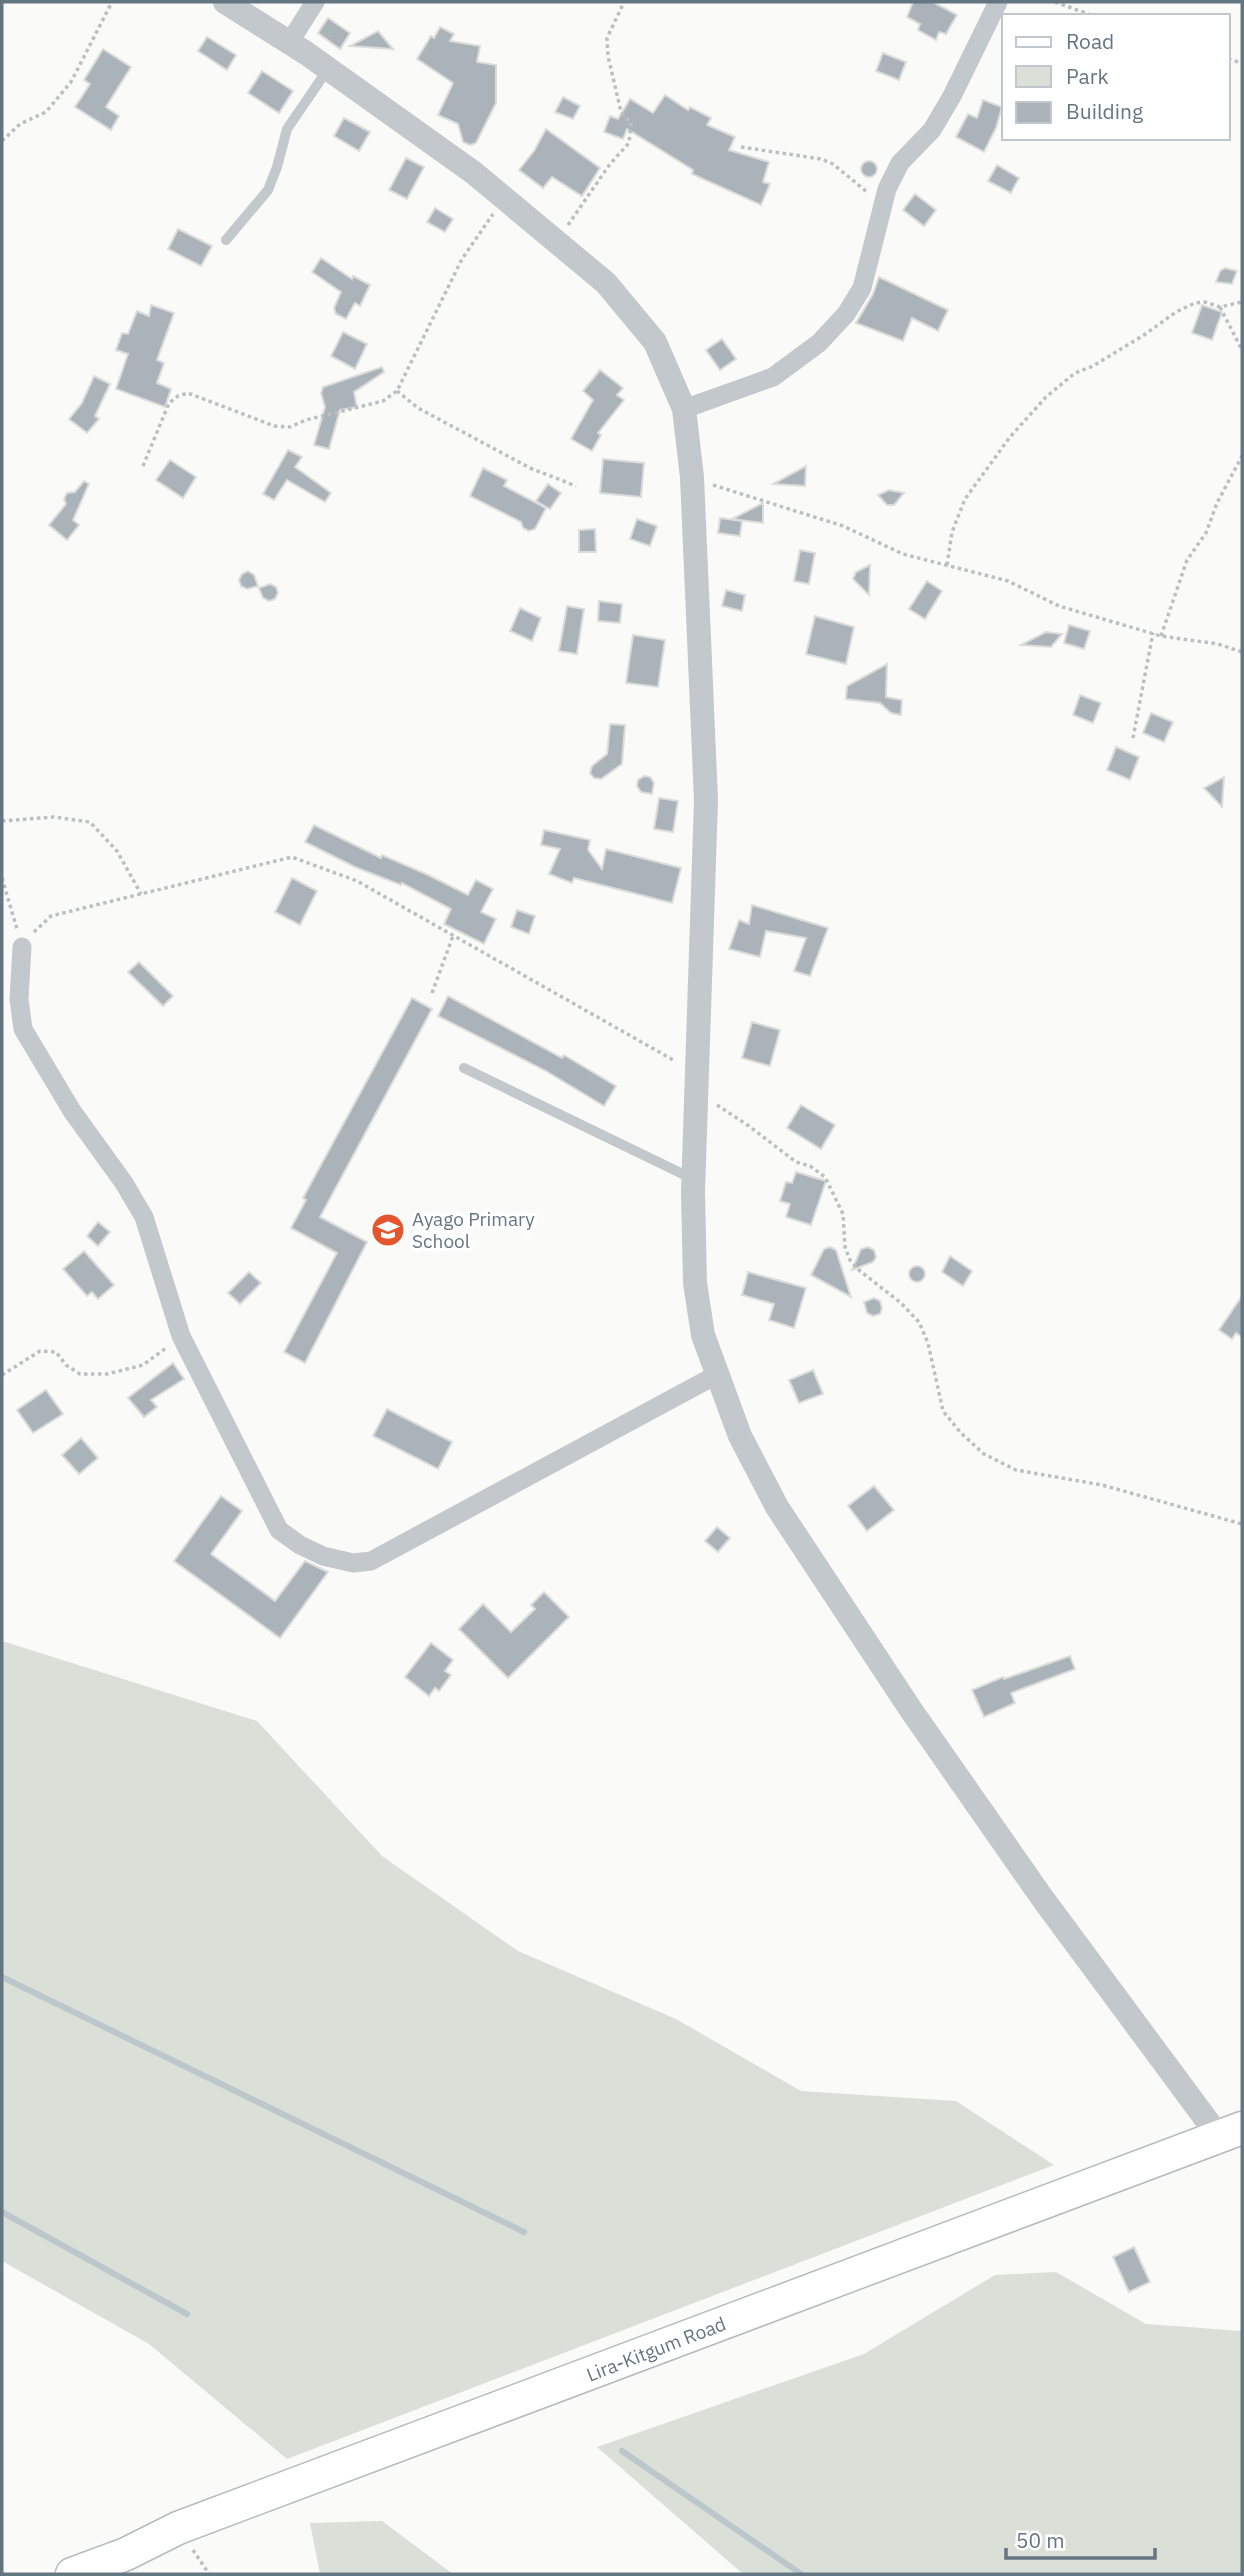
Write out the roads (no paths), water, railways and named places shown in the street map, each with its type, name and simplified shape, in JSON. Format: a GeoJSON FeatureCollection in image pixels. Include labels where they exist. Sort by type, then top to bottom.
{"type":"FeatureCollection","features":[{"type":"Feature","properties":{"kind":"main road","name":"Lira-Kitgum Road"},"geometry":{"type":"LineString","coordinates":[[72,2574],[128,2564],[178,2528],[1231,2133]]}},
{"type":"Feature","properties":{"kind":"street"},"geometry":{"type":"LineString","coordinates":[[225,2],[328,69],[474,173],[606,283],[655,342],[684,409],[692,477],[706,800],[693,1180],[695,1283],[704,1335],[740,1436],[777,1507],[896,1688],[1042,1899],[1231,2133]]}},
{"type":"Feature","properties":{"kind":"street"},"geometry":{"type":"LineString","coordinates":[[289,43],[315,2]]}},
{"type":"Feature","properties":{"kind":"street"},"geometry":{"type":"LineString","coordinates":[[684,409],[773,377],[819,343],[846,314],[862,288],[887,189],[900,163],[932,130],[952,96],[998,2]]}},
{"type":"Feature","properties":{"kind":"street"},"geometry":{"type":"LineString","coordinates":[[22,947],[19,999],[23,1029],[72,1111],[124,1183],[144,1217],[181,1336],[279,1530],[300,1545],[323,1556],[353,1563],[371,1561],[718,1374]]}},
{"type":"Feature","properties":{"kind":"lane"},"geometry":{"type":"LineString","coordinates":[[226,240],[268,190],[287,129],[328,69]]}},
{"type":"Feature","properties":{"kind":"lane"},"geometry":{"type":"LineString","coordinates":[[464,1068],[693,1180]]}},
{"type":"Feature","properties":{"kind":"waterway"},"geometry":{"type":"LineString","coordinates":[[2,1977],[524,2232]]}},
{"type":"Feature","properties":{"kind":"waterway"},"geometry":{"type":"LineString","coordinates":[[2,2212],[187,2314]]}},
{"type":"Feature","properties":{"kind":"waterway"},"geometry":{"type":"LineString","coordinates":[[622,2451],[801,2574]]}},
{"type":"Feature","properties":{"kind":"place","name":"Ayago Primary School"},"geometry":{"type":"Point","coordinates":[388,1230]}}]}
